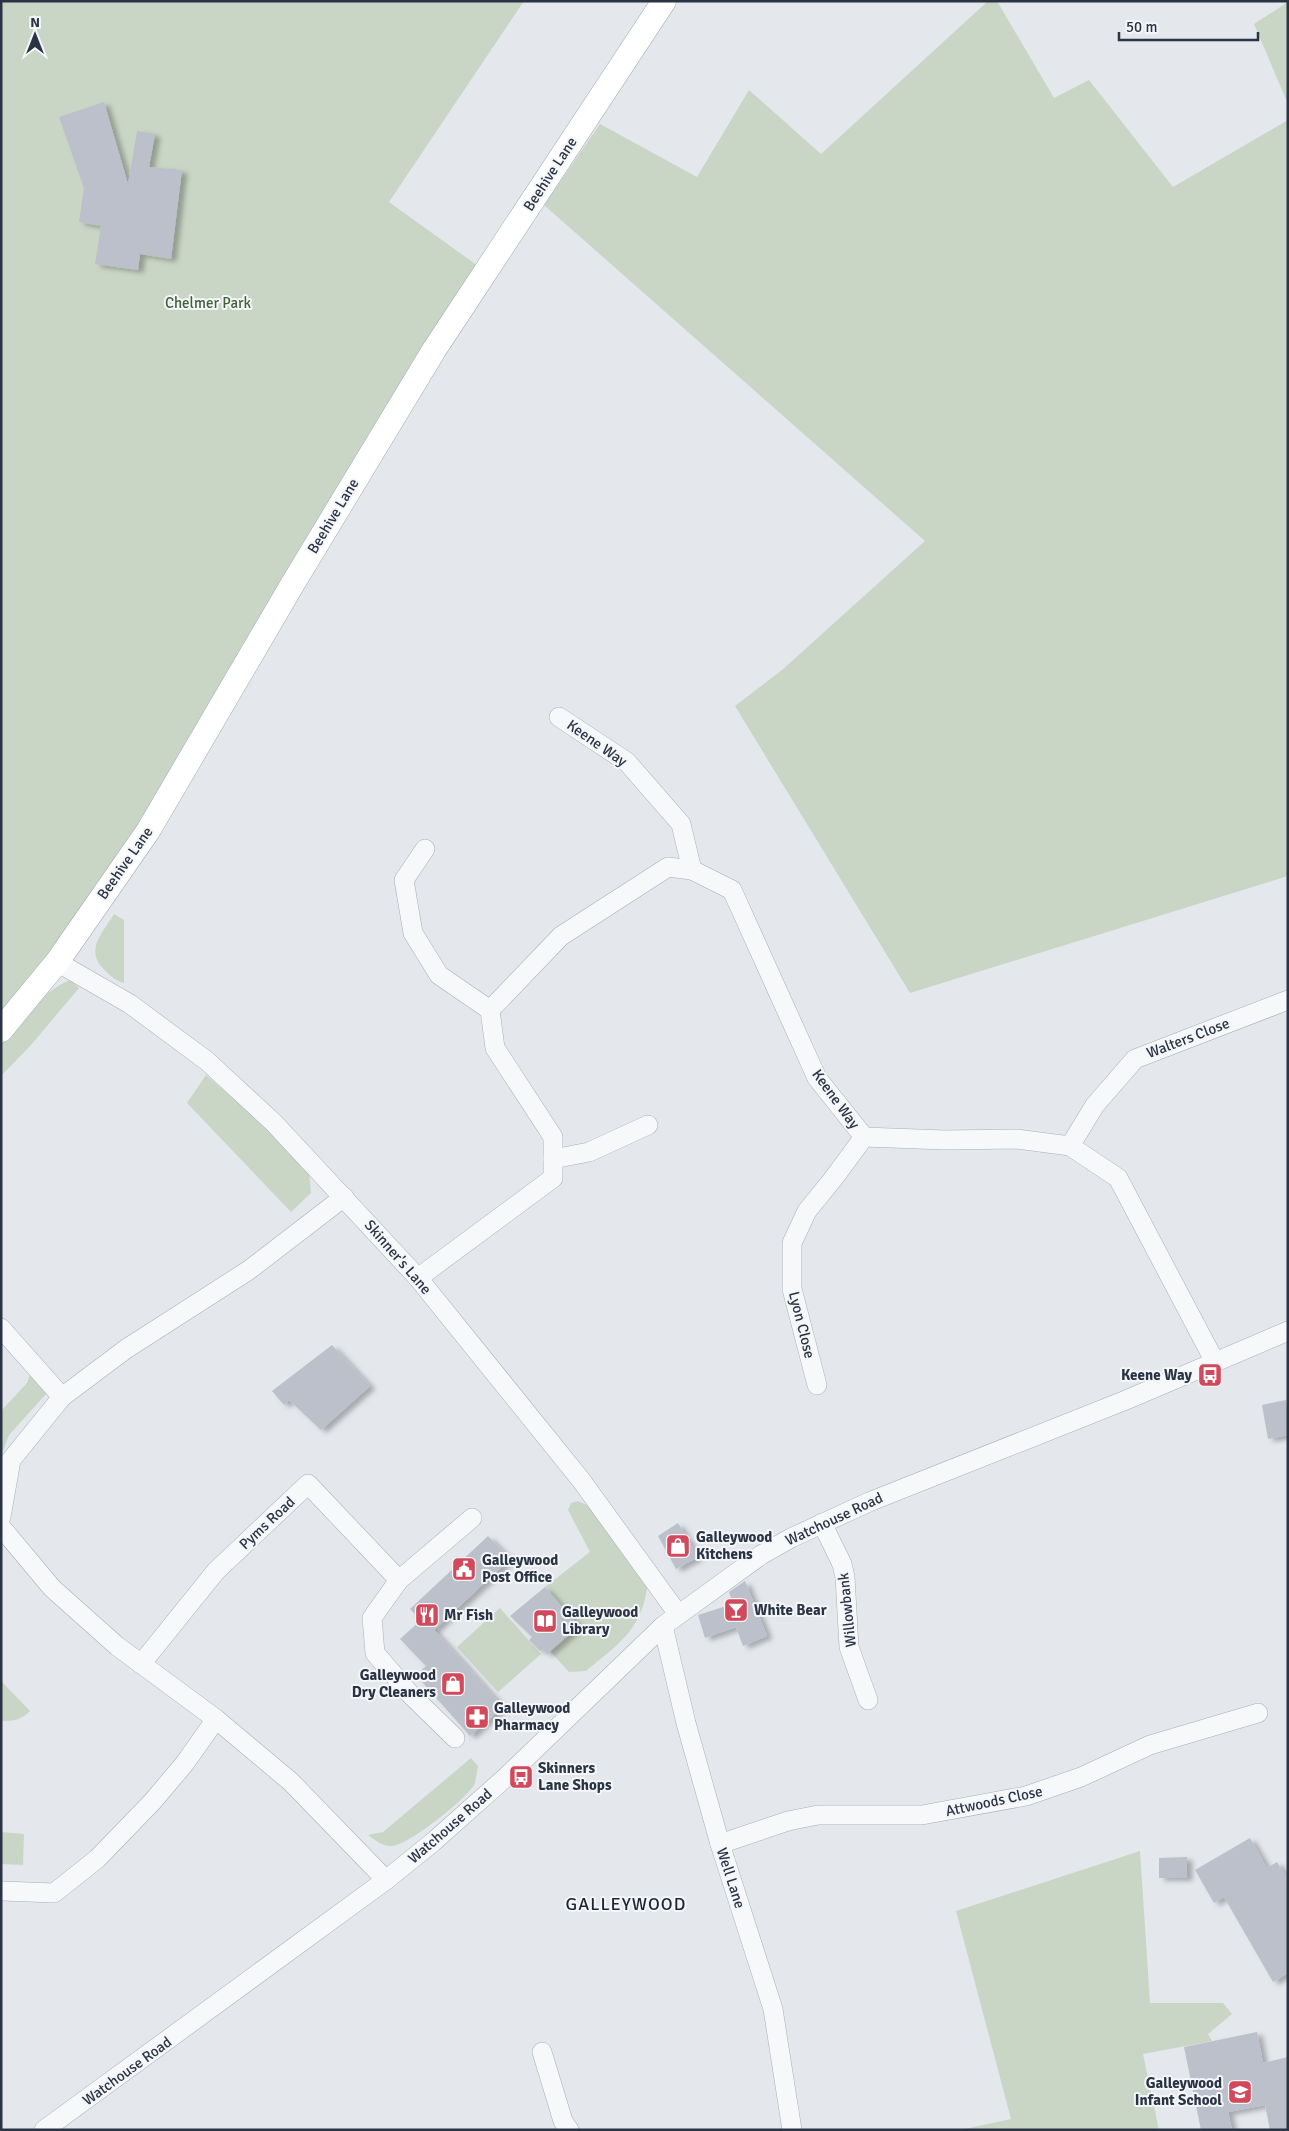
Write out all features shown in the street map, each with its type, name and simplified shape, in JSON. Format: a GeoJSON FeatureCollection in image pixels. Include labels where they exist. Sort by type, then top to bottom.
{"type":"FeatureCollection","features":[{"type":"Feature","properties":{"kind":"main road","name":"Beehive Lane"},"geometry":{"type":"LineString","coordinates":[[1,1030],[57,962],[148,830],[292,585],[434,350],[664,1]]}},
{"type":"Feature","properties":{"kind":"street","name":"Keene Way"},"geometry":{"type":"LineString","coordinates":[[559,717],[627,762],[681,824],[692,870]]}},
{"type":"Feature","properties":{"kind":"street"},"geometry":{"type":"LineString","coordinates":[[418,1278],[552,1178],[552,1137],[495,1048],[490,1010],[439,974],[413,933],[404,880],[425,849]]}},
{"type":"Feature","properties":{"kind":"street","name":"Keene Way"},"geometry":{"type":"LineString","coordinates":[[490,1010],[561,936],[668,867],[692,870],[732,890],[817,1078],[864,1137],[945,1140],[1016,1139],[1070,1146],[1118,1178],[1215,1362]]}},
{"type":"Feature","properties":{"kind":"street","name":"Skinner's Lane"},"geometry":{"type":"LineString","coordinates":[[57,962],[130,1004],[207,1061],[274,1123],[344,1196],[418,1278],[581,1480],[678,1614]]}},
{"type":"Feature","properties":{"kind":"street","name":"Walters Close"},"geometry":{"type":"LineString","coordinates":[[1070,1146],[1095,1105],[1136,1059],[1288,1000]]}},
{"type":"Feature","properties":{"kind":"street"},"geometry":{"type":"LineString","coordinates":[[552,1159],[588,1152],[648,1125]]}},
{"type":"Feature","properties":{"kind":"street","name":"Lyon Close"},"geometry":{"type":"LineString","coordinates":[[817,1385],[792,1289],[792,1243],[807,1211],[833,1180],[864,1137]]}},
{"type":"Feature","properties":{"kind":"street"},"geometry":{"type":"LineString","coordinates":[[1,1517],[11,1460],[62,1397],[126,1349],[249,1270],[344,1196]]}},
{"type":"Feature","properties":{"kind":"street"},"geometry":{"type":"LineString","coordinates":[[1,1328],[62,1397]]}},
{"type":"Feature","properties":{"kind":"street","name":"Watchouse Road"},"geometry":{"type":"LineString","coordinates":[[44,2130],[386,1880],[434,1842],[506,1777],[663,1626],[761,1555],[822,1522],[1288,1331]]}},
{"type":"Feature","properties":{"kind":"street","name":"Pyms Road"},"geometry":{"type":"LineString","coordinates":[[141,1664],[216,1570],[308,1484],[399,1580]]}},
{"type":"Feature","properties":{"kind":"street"},"geometry":{"type":"LineString","coordinates":[[455,1738],[410,1694],[375,1653],[372,1618],[399,1580],[472,1518]]}},
{"type":"Feature","properties":{"kind":"street","name":"Willowbank"},"geometry":{"type":"LineString","coordinates":[[822,1522],[842,1564],[845,1577],[849,1647],[868,1700]]}},
{"type":"Feature","properties":{"kind":"street"},"geometry":{"type":"LineString","coordinates":[[1,1527],[52,1588],[117,1646],[216,1719],[292,1782],[386,1880]]}},
{"type":"Feature","properties":{"kind":"street","name":"Well Lane"},"geometry":{"type":"LineString","coordinates":[[663,1626],[686,1723],[720,1844],[773,2009],[792,2130]]}},
{"type":"Feature","properties":{"kind":"street","name":"Attwoods Close"},"geometry":{"type":"LineString","coordinates":[[720,1844],[803,1817],[818,1815],[922,1815],[1026,1796],[1081,1777],[1150,1745],[1258,1713]]}},
{"type":"Feature","properties":{"kind":"street"},"geometry":{"type":"LineString","coordinates":[[3,1891],[54,1892],[97,1859],[153,1801],[185,1763],[216,1719]]}},
{"type":"Feature","properties":{"kind":"street"},"geometry":{"type":"LineString","coordinates":[[542,2052],[563,2121],[569,2130]]}},
{"type":"Feature","properties":{"kind":"green space","name":"Chelmer Park"},"geometry":{"type":"Polygon","coordinates":[[[1,1],[524,1],[389,202],[478,266],[138,826],[67,930],[1,1014],[1,1]]]}},
{"type":"Feature","properties":{"kind":"green space"},"geometry":{"type":"Polygon","coordinates":[[[988,1],[997,1],[1054,98],[1089,80],[1173,187],[1288,120],[1288,876],[910,993],[735,706],[782,670],[925,541],[544,205],[600,124],[697,177],[749,90],[821,154],[988,1]]]}},
{"type":"Feature","properties":{"kind":"green space"},"geometry":{"type":"Polygon","coordinates":[[[1288,2],[1288,104],[1254,24],[1288,2]]]}},
{"type":"Feature","properties":{"kind":"green space"},"geometry":{"type":"Polygon","coordinates":[[[114,914],[124,920],[124,983],[106,972],[95,953],[98,940],[114,914]]]}},
{"type":"Feature","properties":{"kind":"green space"},"geometry":{"type":"Polygon","coordinates":[[[70,980],[79,988],[31,1045],[1,1076],[1,1041],[5,1034],[31,1006],[70,980]]]}},
{"type":"Feature","properties":{"kind":"green space"},"geometry":{"type":"Polygon","coordinates":[[[206,1075],[259,1121],[309,1171],[311,1193],[291,1212],[187,1103],[206,1075]]]}},
{"type":"Feature","properties":{"kind":"green space"},"geometry":{"type":"Polygon","coordinates":[[[31,1372],[46,1379],[46,1394],[9,1435],[1,1456],[1,1411],[27,1383],[31,1372]]]}},
{"type":"Feature","properties":{"kind":"green space"},"geometry":{"type":"Polygon","coordinates":[[[578,1501],[589,1506],[647,1588],[639,1615],[626,1636],[586,1671],[569,1672],[550,1651],[578,1626],[545,1587],[590,1552],[568,1510],[571,1503],[578,1501]]]}},
{"type":"Feature","properties":{"kind":"green space"},"geometry":{"type":"Polygon","coordinates":[[[500,1608],[541,1654],[498,1692],[457,1647],[500,1608]]]}},
{"type":"Feature","properties":{"kind":"green space"},"geometry":{"type":"Polygon","coordinates":[[[1,1681],[30,1711],[20,1718],[1,1721],[1,1681]]]}},
{"type":"Feature","properties":{"kind":"green space"},"geometry":{"type":"Polygon","coordinates":[[[471,1758],[478,1766],[474,1785],[460,1800],[423,1830],[400,1844],[392,1846],[382,1844],[368,1835],[383,1832],[471,1758]]]}},
{"type":"Feature","properties":{"kind":"green space"},"geometry":{"type":"Polygon","coordinates":[[[1,1832],[24,1834],[23,1865],[1,1864],[1,1832]]]}},
{"type":"Feature","properties":{"kind":"green space"},"geometry":{"type":"Polygon","coordinates":[[[1140,1851],[1150,2003],[1223,2003],[1232,2014],[1208,2034],[1212,2041],[1143,2054],[1159,2130],[960,2130],[1011,2119],[956,1911],[1140,1851]]]}},
{"type":"Feature","properties":{"kind":"building"},"geometry":{"type":"Polygon","coordinates":[[[104,102],[128,184],[137,131],[155,134],[149,167],[182,170],[171,259],[140,254],[138,270],[95,264],[101,226],[79,222],[84,188],[59,117],[104,102]]]}},
{"type":"Feature","properties":{"kind":"building"},"geometry":{"type":"Polygon","coordinates":[[[332,1345],[370,1386],[321,1430],[289,1400],[284,1405],[272,1391],[332,1345]]]}},
{"type":"Feature","properties":{"kind":"building"},"geometry":{"type":"Polygon","coordinates":[[[1286,1400],[1288,1435],[1268,1439],[1262,1405],[1286,1400]]]}},
{"type":"Feature","properties":{"kind":"building","name":"Galleywood Kitchens"},"geometry":{"type":"Polygon","coordinates":[[[678,1523],[698,1557],[676,1569],[658,1536],[678,1523]]]}},
{"type":"Feature","properties":{"kind":"building"},"geometry":{"type":"Polygon","coordinates":[[[488,1536],[510,1559],[434,1630],[503,1707],[470,1736],[416,1675],[426,1666],[400,1639],[421,1620],[410,1609],[488,1536]]]}},
{"type":"Feature","properties":{"kind":"building","name":"White Bear"},"geometry":{"type":"Polygon","coordinates":[[[745,1581],[767,1636],[743,1646],[736,1627],[705,1638],[698,1615],[733,1604],[729,1592],[745,1581]]]}},
{"type":"Feature","properties":{"kind":"building","name":"Galleywood Library"},"geometry":{"type":"Polygon","coordinates":[[[545,1587],[579,1626],[547,1654],[542,1649],[540,1651],[529,1640],[532,1637],[510,1616],[545,1587]]]}},
{"type":"Feature","properties":{"kind":"building"},"geometry":{"type":"Polygon","coordinates":[[[1250,1838],[1267,1868],[1277,1862],[1288,1880],[1288,1973],[1273,1982],[1224,1897],[1214,1903],[1195,1870],[1250,1838]]]}},
{"type":"Feature","properties":{"kind":"building"},"geometry":{"type":"Polygon","coordinates":[[[1187,1857],[1187,1878],[1159,1878],[1159,1858],[1187,1857]]]}},
{"type":"Feature","properties":{"kind":"building","name":"Galleywood Infant School"},"geometry":{"type":"Polygon","coordinates":[[[1257,2032],[1263,2063],[1288,2057],[1288,2130],[1270,2130],[1265,2105],[1228,2112],[1232,2130],[1201,2130],[1184,2047],[1257,2032]]]}},
{"type":"Feature","properties":{"kind":"place","name":"Keene Way"},"geometry":{"type":"Point","coordinates":[1210,1375]}},
{"type":"Feature","properties":{"kind":"place","name":"Galleywood Kitchens"},"geometry":{"type":"Point","coordinates":[678,1546]}},
{"type":"Feature","properties":{"kind":"place","name":"Galleywood Post Office"},"geometry":{"type":"Point","coordinates":[464,1569]}},
{"type":"Feature","properties":{"kind":"place","name":"White Bear"},"geometry":{"type":"Point","coordinates":[736,1610]}},
{"type":"Feature","properties":{"kind":"place","name":"Mr Fish"},"geometry":{"type":"Point","coordinates":[427,1615]}},
{"type":"Feature","properties":{"kind":"place","name":"Galleywood Library"},"geometry":{"type":"Point","coordinates":[545,1621]}},
{"type":"Feature","properties":{"kind":"place","name":"Galleywood Dry Cleaners"},"geometry":{"type":"Point","coordinates":[453,1684]}},
{"type":"Feature","properties":{"kind":"place","name":"Galleywood Pharmacy"},"geometry":{"type":"Point","coordinates":[477,1717]}},
{"type":"Feature","properties":{"kind":"place","name":"Skinners Lane Shops"},"geometry":{"type":"Point","coordinates":[521,1777]}},
{"type":"Feature","properties":{"kind":"place","name":"Galleywood Infant School"},"geometry":{"type":"Point","coordinates":[1240,2092]}},
{"type":"Feature","properties":{"kind":"district","name":"GALLEYWOOD"},"geometry":{"type":"Point","coordinates":[626,1904]}}]}
